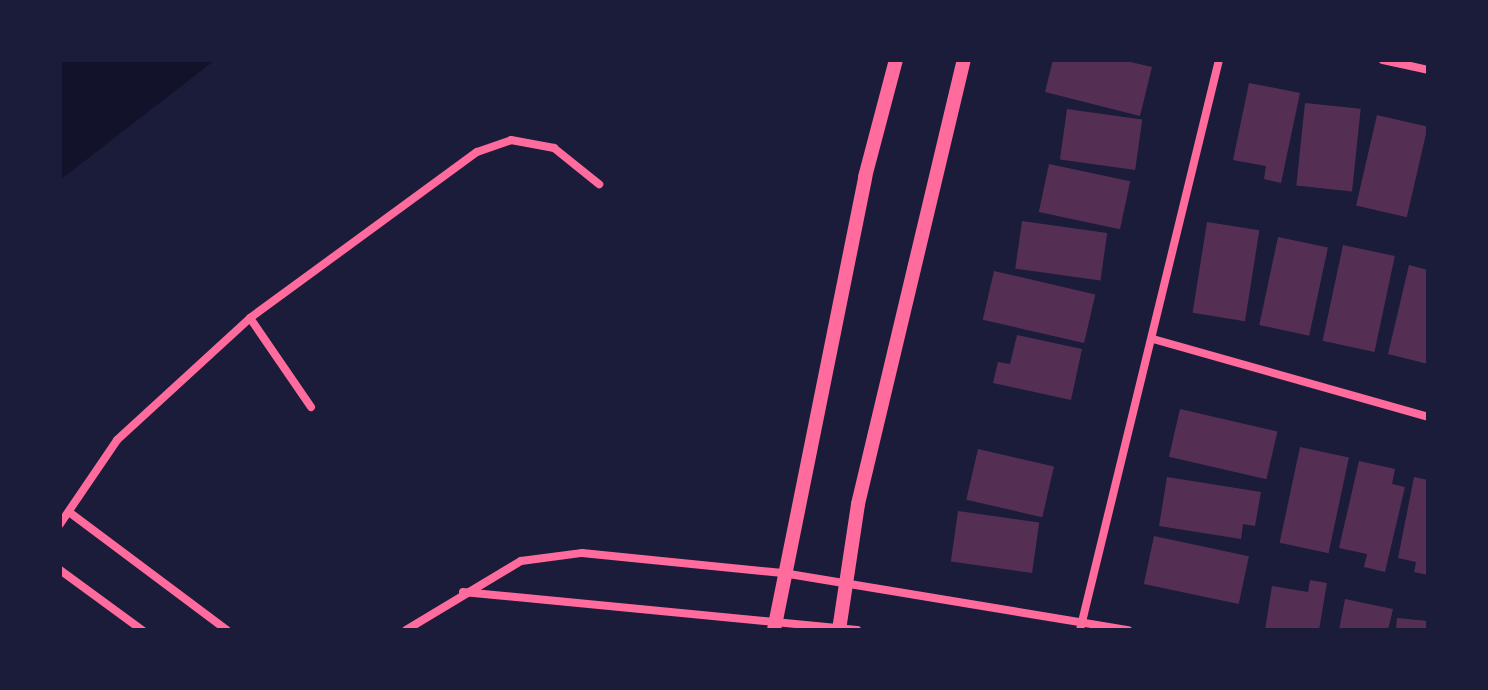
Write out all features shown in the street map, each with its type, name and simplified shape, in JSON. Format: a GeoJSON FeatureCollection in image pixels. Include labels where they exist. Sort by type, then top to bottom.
{"type":"FeatureCollection","features":[{"type":"Feature","properties":{"kind":"street"},"geometry":{"type":"LineString","coordinates":[[775,626],[783,573],[865,177],[896,60]]}},
{"type":"Feature","properties":{"kind":"street"},"geometry":{"type":"LineString","coordinates":[[839,628],[858,504],[964,60]]}},
{"type":"Feature","properties":{"kind":"street"},"geometry":{"type":"LineString","coordinates":[[1081,626],[1219,60]]}},
{"type":"Feature","properties":{"kind":"street"},"geometry":{"type":"LineString","coordinates":[[1383,60],[1428,70]]}},
{"type":"Feature","properties":{"kind":"street"},"geometry":{"type":"LineString","coordinates":[[60,524],[117,440],[250,318],[477,152],[511,140],[554,148],[599,184]]}},
{"type":"Feature","properties":{"kind":"street"},"geometry":{"type":"LineString","coordinates":[[250,318],[311,407]]}},
{"type":"Feature","properties":{"kind":"street"},"geometry":{"type":"LineString","coordinates":[[1153,339],[1428,417]]}},
{"type":"Feature","properties":{"kind":"street"},"geometry":{"type":"LineString","coordinates":[[69,512],[227,630]]}},
{"type":"Feature","properties":{"kind":"street"},"geometry":{"type":"LineString","coordinates":[[406,630],[463,592],[521,561],[582,553],[783,573],[1081,626],[1128,630]]}},
{"type":"Feature","properties":{"kind":"street"},"geometry":{"type":"LineString","coordinates":[[60,570],[142,630]]}},
{"type":"Feature","properties":{"kind":"street"},"geometry":{"type":"LineString","coordinates":[[463,592],[775,626],[857,630]]}},
{"type":"Feature","properties":{"kind":"shaded area"},"geometry":{"type":"Polygon","coordinates":[[[60,60],[215,60],[60,180],[60,60]]]}},
{"type":"Feature","properties":{"kind":"building"},"geometry":{"type":"Polygon","coordinates":[[[1053,60],[1122,60],[1152,67],[1140,116],[1045,92],[1053,60]]]}},
{"type":"Feature","properties":{"kind":"building"},"geometry":{"type":"Polygon","coordinates":[[[1249,83],[1300,93],[1281,183],[1264,179],[1266,166],[1233,160],[1249,83]]]}},
{"type":"Feature","properties":{"kind":"building"},"geometry":{"type":"Polygon","coordinates":[[[1305,103],[1361,109],[1352,191],[1296,186],[1305,103]]]}},
{"type":"Feature","properties":{"kind":"building"},"geometry":{"type":"Polygon","coordinates":[[[1067,109],[1142,120],[1135,170],[1060,160],[1067,109]]]}},
{"type":"Feature","properties":{"kind":"building"},"geometry":{"type":"Polygon","coordinates":[[[1377,115],[1428,127],[1407,217],[1356,206],[1377,115]]]}},
{"type":"Feature","properties":{"kind":"building"},"geometry":{"type":"Polygon","coordinates":[[[1049,164],[1130,181],[1120,229],[1039,212],[1049,164]]]}},
{"type":"Feature","properties":{"kind":"building"},"geometry":{"type":"Polygon","coordinates":[[[1022,221],[1107,233],[1100,281],[1015,269],[1022,221]]]}},
{"type":"Feature","properties":{"kind":"building"},"geometry":{"type":"Polygon","coordinates":[[[1207,222],[1259,230],[1245,321],[1193,313],[1207,222]]]}},
{"type":"Feature","properties":{"kind":"building"},"geometry":{"type":"Polygon","coordinates":[[[1278,237],[1328,248],[1309,336],[1259,325],[1278,237]]]}},
{"type":"Feature","properties":{"kind":"building"},"geometry":{"type":"Polygon","coordinates":[[[1343,245],[1395,256],[1374,352],[1323,341],[1343,245]]]}},
{"type":"Feature","properties":{"kind":"building"},"geometry":{"type":"Polygon","coordinates":[[[1409,265],[1428,270],[1428,364],[1388,354],[1409,265]]]}},
{"type":"Feature","properties":{"kind":"building"},"geometry":{"type":"Polygon","coordinates":[[[994,271],[1095,294],[1084,343],[983,320],[994,271]]]}},
{"type":"Feature","properties":{"kind":"building"},"geometry":{"type":"Polygon","coordinates":[[[1017,335],[1082,349],[1071,400],[993,383],[998,362],[1010,364],[1017,335]]]}},
{"type":"Feature","properties":{"kind":"building"},"geometry":{"type":"Polygon","coordinates":[[[1180,409],[1277,431],[1266,479],[1169,457],[1180,409]]]}},
{"type":"Feature","properties":{"kind":"building"},"geometry":{"type":"Polygon","coordinates":[[[1300,447],[1349,457],[1329,553],[1280,543],[1300,447]]]}},
{"type":"Feature","properties":{"kind":"building"},"geometry":{"type":"Polygon","coordinates":[[[978,449],[1054,467],[1042,517],[966,500],[978,449]]]}},
{"type":"Feature","properties":{"kind":"building"},"geometry":{"type":"Polygon","coordinates":[[[1359,461],[1395,469],[1392,484],[1405,487],[1385,572],[1364,567],[1367,554],[1339,548],[1359,461]]]}},
{"type":"Feature","properties":{"kind":"building"},"geometry":{"type":"Polygon","coordinates":[[[1167,477],[1261,492],[1255,526],[1243,524],[1241,539],[1159,526],[1167,477]]]}},
{"type":"Feature","properties":{"kind":"building"},"geometry":{"type":"Polygon","coordinates":[[[1414,477],[1428,480],[1428,575],[1414,572],[1416,562],[1398,558],[1414,477]]]}},
{"type":"Feature","properties":{"kind":"building"},"geometry":{"type":"Polygon","coordinates":[[[958,511],[1039,522],[1032,573],[951,562],[958,511]]]}},
{"type":"Feature","properties":{"kind":"building"},"geometry":{"type":"Polygon","coordinates":[[[1154,536],[1249,556],[1239,604],[1144,584],[1154,536]]]}},
{"type":"Feature","properties":{"kind":"building"},"geometry":{"type":"Polygon","coordinates":[[[1310,580],[1327,583],[1319,630],[1265,630],[1272,586],[1308,592],[1310,580]]]}},
{"type":"Feature","properties":{"kind":"building"},"geometry":{"type":"Polygon","coordinates":[[[1345,599],[1393,609],[1388,630],[1339,630],[1345,599]]]}},
{"type":"Feature","properties":{"kind":"building"},"geometry":{"type":"Polygon","coordinates":[[[1397,618],[1428,621],[1428,630],[1396,630],[1397,618]]]}}]}
